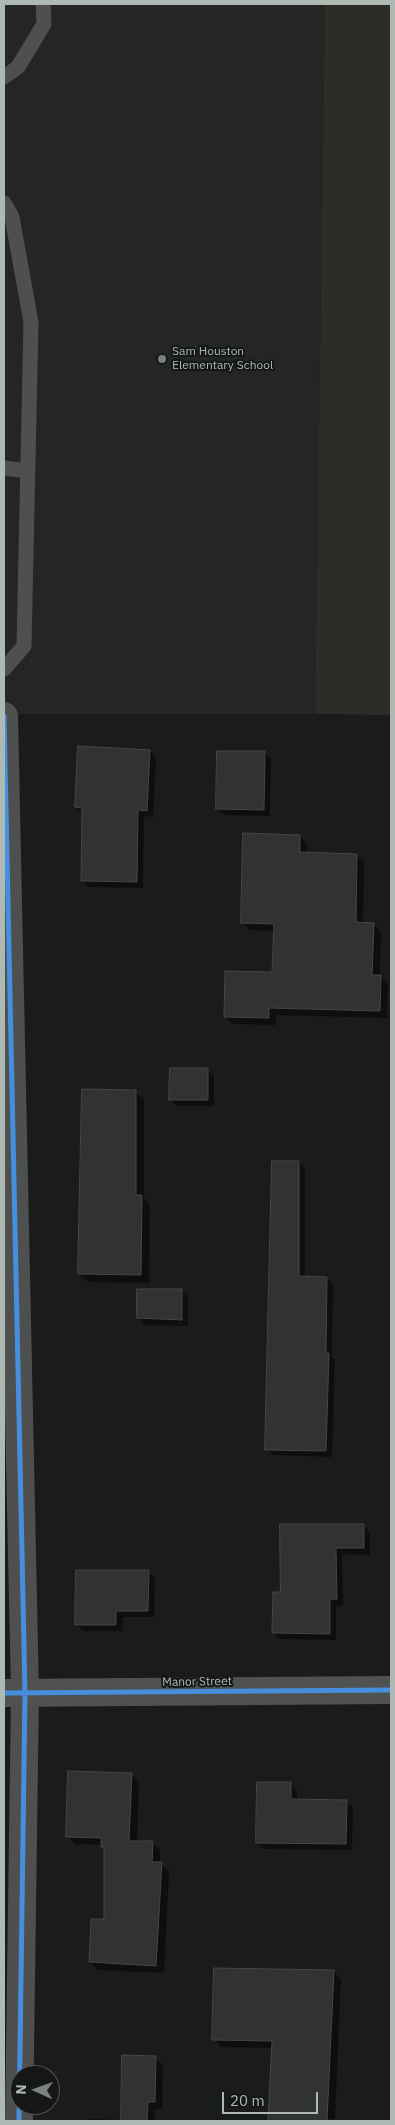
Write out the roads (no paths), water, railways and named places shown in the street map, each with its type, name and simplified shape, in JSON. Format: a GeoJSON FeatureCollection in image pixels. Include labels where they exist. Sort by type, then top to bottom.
{"type":"FeatureCollection","features":[{"type":"Feature","properties":{"kind":"street"},"geometry":{"type":"LineString","coordinates":[[4,718],[19,2121]]}},
{"type":"Feature","properties":{"kind":"street","name":"Manor Street"},"geometry":{"type":"LineString","coordinates":[[14,1693],[391,1690]]}},
{"type":"Feature","properties":{"kind":"lane"},"geometry":{"type":"LineString","coordinates":[[4,77],[18,67],[44,24],[43,4]]}},
{"type":"Feature","properties":{"kind":"lane"},"geometry":{"type":"LineString","coordinates":[[4,203],[12,217],[31,322],[24,646],[4,669]]}},
{"type":"Feature","properties":{"kind":"lane"},"geometry":{"type":"LineString","coordinates":[[4,468],[28,471]]}},
{"type":"Feature","properties":{"kind":"place","name":"Sam Houston Elementary School"},"geometry":{"type":"Point","coordinates":[162,359]}}]}
